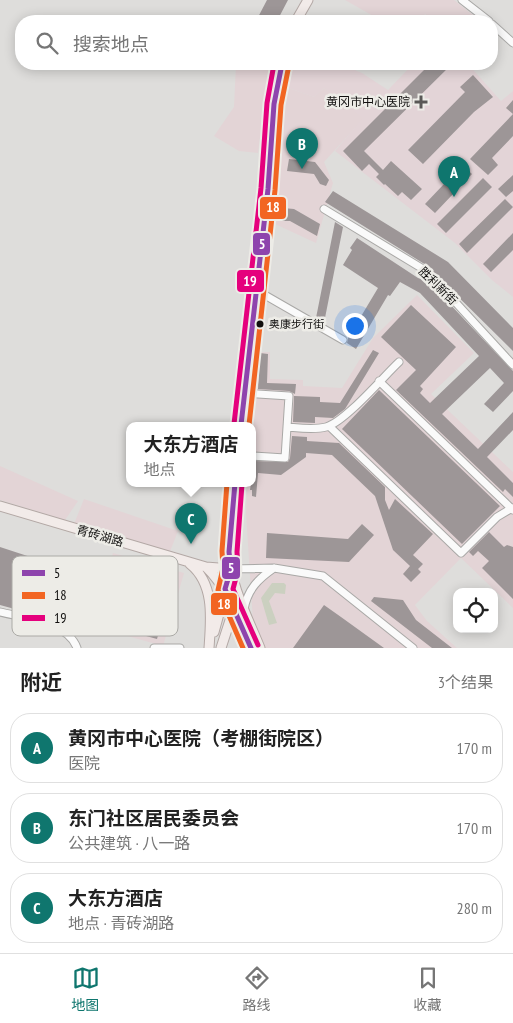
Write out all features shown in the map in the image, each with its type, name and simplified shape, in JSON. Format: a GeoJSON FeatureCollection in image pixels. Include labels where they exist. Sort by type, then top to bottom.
{"type":"FeatureCollection","features":[{"type":"Feature","properties":{"kind":"main road"},"geometry":{"type":"LineString","coordinates":[[299,15],[308,0]]}},
{"type":"Feature","properties":{"kind":"main road"},"geometry":{"type":"LineString","coordinates":[[241,422],[268,189],[274,104],[281,70]]}},
{"type":"Feature","properties":{"kind":"main road"},"geometry":{"type":"LineString","coordinates":[[235,487],[229,552],[231,569],[238,593],[260,648]]}},
{"type":"Feature","properties":{"kind":"main road","name":"青砖湖路"},"geometry":{"type":"LineString","coordinates":[[0,506],[168,556]]}},
{"type":"Feature","properties":{"kind":"main road","name":"青砖湖路"},"geometry":{"type":"LineString","coordinates":[[178,559],[206,567],[231,569]]}},
{"type":"Feature","properties":{"kind":"main road"},"geometry":{"type":"LineString","coordinates":[[185,561],[196,569],[203,579],[209,595],[211,618],[209,648]]}},
{"type":"Feature","properties":{"kind":"main road"},"geometry":{"type":"LineString","coordinates":[[206,567],[218,578],[225,589],[251,648]]}},
{"type":"Feature","properties":{"kind":"main road"},"geometry":{"type":"LineString","coordinates":[[209,648],[231,569]]}},
{"type":"Feature","properties":{"kind":"main road"},"geometry":{"type":"LineString","coordinates":[[221,648],[238,593]]}},
{"type":"Feature","properties":{"kind":"street"},"geometry":{"type":"LineString","coordinates":[[462,0],[481,15]]}},
{"type":"Feature","properties":{"kind":"street"},"geometry":{"type":"LineString","coordinates":[[498,29],[513,43]]}},
{"type":"Feature","properties":{"kind":"street","name":"胜利新街"},"geometry":{"type":"LineString","coordinates":[[324,209],[423,269],[513,365]]}},
{"type":"Feature","properties":{"kind":"street"},"geometry":{"type":"LineString","coordinates":[[256,290],[343,340]]}},
{"type":"Feature","properties":{"kind":"street"},"geometry":{"type":"LineString","coordinates":[[287,427],[317,428],[328,426],[349,412],[399,362]]}},
{"type":"Feature","properties":{"kind":"street"},"geometry":{"type":"LineString","coordinates":[[328,426],[461,553],[497,517],[512,509],[379,381]]}},
{"type":"Feature","properties":{"kind":"street"},"geometry":{"type":"LineString","coordinates":[[244,394],[290,396],[285,458],[256,456]]}},
{"type":"Feature","properties":{"kind":"street"},"geometry":{"type":"LineString","coordinates":[[231,569],[274,568],[323,576],[414,648]]}},
{"type":"Feature","properties":{"kind":"street"},"geometry":{"type":"LineString","coordinates":[[244,609],[249,591],[274,568]]}},
{"type":"Feature","properties":{"kind":"street"},"geometry":{"type":"LineString","coordinates":[[69,636],[74,639],[77,648]]}},
{"type":"Feature","properties":{"kind":"street"},"geometry":{"type":"LineString","coordinates":[[154,648],[180,648]]}},
{"type":"Feature","properties":{"kind":"shaded area"},"geometry":{"type":"Polygon","coordinates":[[[345,0],[454,0],[473,15],[425,14],[371,15],[345,0]]]}},
{"type":"Feature","properties":{"kind":"shaded area"},"geometry":{"type":"Polygon","coordinates":[[[236,70],[268,70],[258,153],[239,151],[214,136],[234,107],[236,70]]]}},
{"type":"Feature","properties":{"kind":"shaded area"},"geometry":{"type":"Polygon","coordinates":[[[287,70],[355,70],[388,90],[407,70],[473,70],[501,101],[513,91],[513,297],[492,280],[455,243],[335,151],[363,118],[324,88],[314,97],[283,86],[287,70]]]}},
{"type":"Feature","properties":{"kind":"shaded area"},"geometry":{"type":"Polygon","coordinates":[[[283,86],[314,97],[324,88],[364,118],[324,162],[333,183],[316,243],[275,224],[283,86]]]}},
{"type":"Feature","properties":{"kind":"shaded area"},"geometry":{"type":"Polygon","coordinates":[[[417,295],[474,353],[431,394],[513,472],[513,608],[498,594],[498,588],[492,588],[461,558],[415,605],[427,621],[457,648],[264,648],[253,622],[246,513],[247,487],[256,487],[256,422],[248,422],[251,352],[270,352],[270,379],[303,380],[303,386],[342,388],[373,338],[417,295]]]}},
{"type":"Feature","properties":{"kind":"shaded area"},"geometry":{"type":"Polygon","coordinates":[[[0,466],[78,501],[65,520],[0,500],[0,466]]]}},
{"type":"Feature","properties":{"kind":"shaded area"},"geometry":{"type":"Polygon","coordinates":[[[84,499],[178,531],[169,554],[74,524],[84,499]]]}},
{"type":"Feature","properties":{"kind":"shaded area"},"geometry":{"type":"Polygon","coordinates":[[[113,553],[124,556],[112,556],[113,553]]]}},
{"type":"Feature","properties":{"kind":"shaded area"},"geometry":{"type":"Polygon","coordinates":[[[178,571],[184,573],[178,594],[178,571]]]}},
{"type":"Feature","properties":{"kind":"shaded area"},"geometry":{"type":"Polygon","coordinates":[[[128,636],[166,636],[163,646],[128,636]]]}},
{"type":"Feature","properties":{"kind":"green space"},"geometry":{"type":"Polygon","coordinates":[[[272,583],[284,583],[286,585],[285,594],[275,593],[269,601],[277,623],[269,625],[261,598],[272,583]]]}},
{"type":"Feature","properties":{"kind":"building"},"geometry":{"type":"Polygon","coordinates":[[[267,0],[288,0],[280,15],[259,15],[267,0]]]}},
{"type":"Feature","properties":{"kind":"building"},"geometry":{"type":"Polygon","coordinates":[[[424,70],[446,70],[364,151],[383,170],[391,161],[422,189],[411,200],[402,192],[398,196],[384,185],[376,177],[379,174],[369,164],[362,171],[343,151],[424,70]]]}},
{"type":"Feature","properties":{"kind":"building"},"geometry":{"type":"Polygon","coordinates":[[[473,75],[493,97],[474,112],[423,164],[408,150],[465,92],[460,87],[473,75]]]}},
{"type":"Feature","properties":{"kind":"building"},"geometry":{"type":"Polygon","coordinates":[[[513,100],[513,114],[506,108],[513,100]]]}},
{"type":"Feature","properties":{"kind":"building"},"geometry":{"type":"Polygon","coordinates":[[[513,114],[513,136],[492,158],[498,165],[488,175],[470,159],[513,114]]]}},
{"type":"Feature","properties":{"kind":"building"},"geometry":{"type":"Polygon","coordinates":[[[289,159],[315,162],[329,180],[326,186],[320,184],[314,174],[287,171],[289,159]]]}},
{"type":"Feature","properties":{"kind":"building"},"geometry":{"type":"Polygon","coordinates":[[[462,165],[472,174],[435,213],[425,204],[462,165]]]}},
{"type":"Feature","properties":{"kind":"building"},"geometry":{"type":"Polygon","coordinates":[[[513,175],[513,191],[506,197],[498,189],[513,175]]]}},
{"type":"Feature","properties":{"kind":"building"},"geometry":{"type":"Polygon","coordinates":[[[483,178],[492,187],[446,233],[437,224],[483,178]]]}},
{"type":"Feature","properties":{"kind":"building"},"geometry":{"type":"Polygon","coordinates":[[[333,191],[448,262],[513,328],[513,351],[426,265],[325,202],[333,191]]]}},
{"type":"Feature","properties":{"kind":"building"},"geometry":{"type":"Polygon","coordinates":[[[505,199],[513,207],[467,253],[459,244],[505,199]]]}},
{"type":"Feature","properties":{"kind":"building"},"geometry":{"type":"Polygon","coordinates":[[[283,208],[294,209],[320,224],[317,236],[290,221],[281,221],[283,208]]]}},
{"type":"Feature","properties":{"kind":"building"},"geometry":{"type":"Polygon","coordinates":[[[335,222],[343,227],[324,323],[316,318],[335,222]]]}},
{"type":"Feature","properties":{"kind":"building"},"geometry":{"type":"Polygon","coordinates":[[[513,233],[513,250],[491,272],[483,264],[513,233]]]}},
{"type":"Feature","properties":{"kind":"building"},"geometry":{"type":"Polygon","coordinates":[[[357,238],[418,278],[429,282],[513,371],[513,391],[493,412],[484,404],[504,383],[490,368],[442,414],[478,449],[513,412],[513,430],[487,457],[513,483],[513,497],[505,489],[503,492],[396,390],[416,370],[381,337],[411,305],[456,347],[420,386],[423,389],[420,393],[430,403],[479,356],[420,293],[400,282],[390,296],[388,295],[356,349],[347,343],[348,338],[378,288],[343,265],[352,250],[350,248],[357,238]]]}},
{"type":"Feature","properties":{"kind":"building"},"geometry":{"type":"Polygon","coordinates":[[[373,350],[379,353],[345,409],[333,418],[315,417],[315,423],[293,422],[294,396],[320,397],[320,402],[340,403],[373,350]]]}},
{"type":"Feature","properties":{"kind":"building"},"geometry":{"type":"Polygon","coordinates":[[[260,353],[268,354],[267,383],[296,384],[295,394],[289,391],[258,389],[260,353]]]}},
{"type":"Feature","properties":{"kind":"building"},"geometry":{"type":"Polygon","coordinates":[[[379,390],[500,506],[462,544],[342,429],[379,390]]]}},
{"type":"Feature","properties":{"kind":"building"},"geometry":{"type":"Polygon","coordinates":[[[292,436],[307,437],[307,441],[339,443],[385,487],[385,500],[389,510],[395,499],[433,534],[413,555],[423,564],[418,569],[421,572],[411,582],[403,574],[410,566],[393,550],[375,496],[332,455],[306,453],[306,457],[281,475],[258,473],[256,497],[252,496],[250,487],[256,487],[256,461],[288,462],[292,436]]]}},
{"type":"Feature","properties":{"kind":"building"},"geometry":{"type":"Polygon","coordinates":[[[362,524],[374,535],[349,562],[266,558],[267,533],[348,539],[362,524]]]}},
{"type":"Feature","properties":{"kind":"building"},"geometry":{"type":"Polygon","coordinates":[[[489,532],[504,547],[507,545],[513,547],[513,599],[482,568],[489,561],[478,551],[473,556],[469,552],[489,532]]]}},
{"type":"Feature","properties":{"kind":"building"},"geometry":{"type":"Polygon","coordinates":[[[0,547],[27,556],[12,556],[12,608],[0,605],[0,547]]]}},
{"type":"Feature","properties":{"kind":"building"},"geometry":{"type":"Polygon","coordinates":[[[374,597],[403,600],[416,620],[452,648],[432,648],[371,601],[374,597]]]}},
{"type":"Feature","properties":{"kind":"building"},"geometry":{"type":"Polygon","coordinates":[[[324,605],[341,617],[384,648],[293,648],[324,605]]]}},
{"type":"Feature","properties":{"kind":"building"},"geometry":{"type":"Polygon","coordinates":[[[146,636],[158,636],[157,639],[146,636]]]}},
{"type":"Feature","properties":{"kind":"transit line","name":"19"},"geometry":{"type":"LineString","coordinates":[[234,422],[261,188],[267,103],[273,70]]}},
{"type":"Feature","properties":{"kind":"transit line","name":"5"},"geometry":{"type":"LineString","coordinates":[[241,422],[268,189],[274,104],[281,70]]}},
{"type":"Feature","properties":{"kind":"transit line","name":"18"},"geometry":{"type":"LineString","coordinates":[[249,422],[275,190],[281,105],[288,70]]}},
{"type":"Feature","properties":{"kind":"transit line","name":"18"},"geometry":{"type":"LineString","coordinates":[[227,487],[222,551],[223,568],[218,590],[243,648]]}},
{"type":"Feature","properties":{"kind":"transit line","name":"5"},"geometry":{"type":"LineString","coordinates":[[235,487],[229,552],[231,569],[225,589],[251,648]]}},
{"type":"Feature","properties":{"kind":"transit line","name":"19"},"geometry":{"type":"LineString","coordinates":[[242,487],[237,552],[238,570],[233,589],[258,645]]}},
{"type":"Feature","properties":{"kind":"place","name":"黄冈市中心医院"},"geometry":{"type":"Point","coordinates":[421,102]}},
{"type":"Feature","properties":{"kind":"place","name":"东门社区居民委员会"},"geometry":{"type":"Point","coordinates":[302,169]}},
{"type":"Feature","properties":{"kind":"place","name":"黄冈市中心医院（考棚街院区）"},"geometry":{"type":"Point","coordinates":[454,197]}},
{"type":"Feature","properties":{"kind":"place","name":"奥康步行街"},"geometry":{"type":"Point","coordinates":[260,324]}},
{"type":"Feature","properties":{"kind":"place","name":"大东方酒店"},"geometry":{"type":"Point","coordinates":[191,544]}}]}
